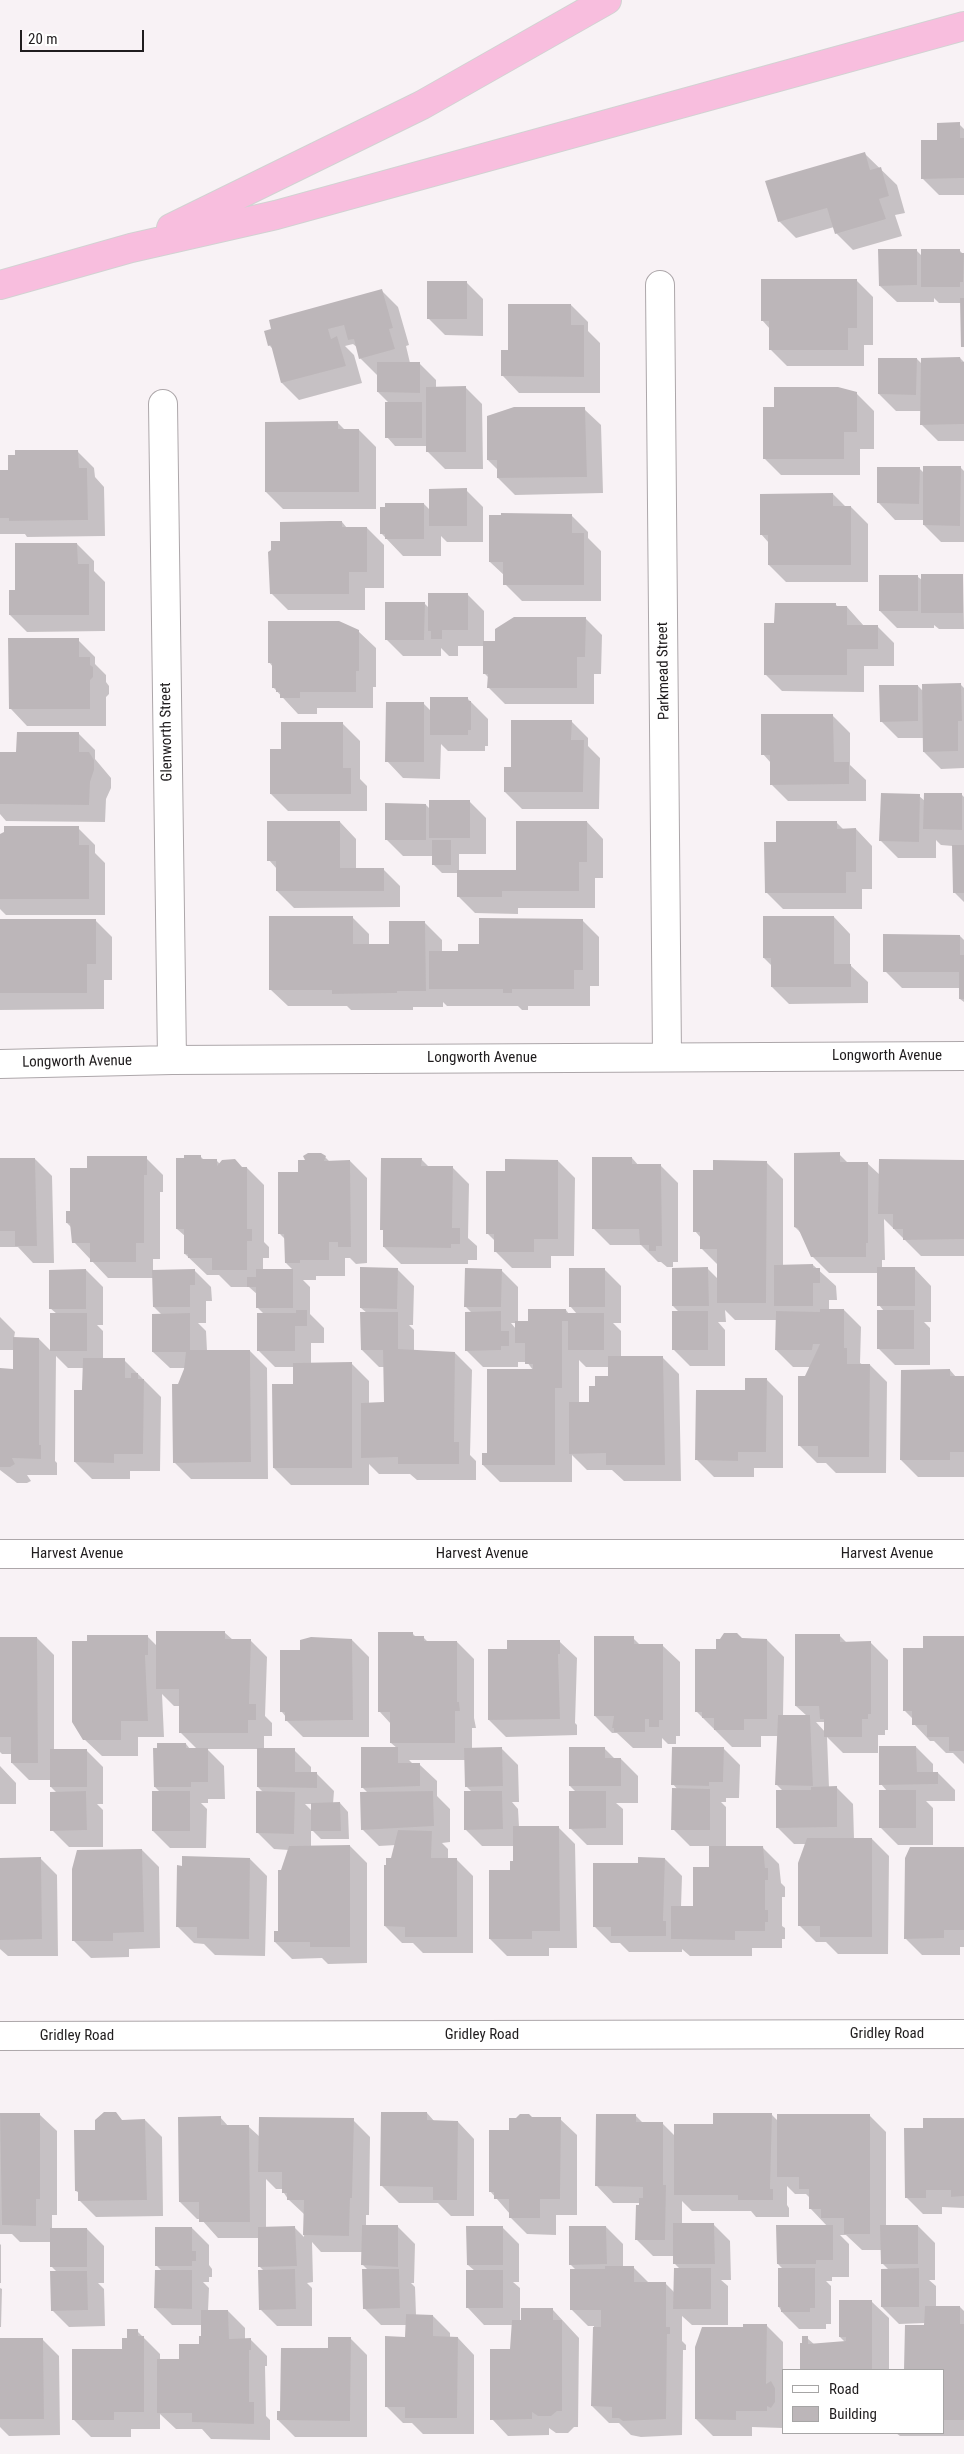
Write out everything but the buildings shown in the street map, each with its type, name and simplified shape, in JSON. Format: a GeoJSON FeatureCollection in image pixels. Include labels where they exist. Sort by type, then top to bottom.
{"type":"FeatureCollection","features":[{"type":"Feature","properties":{"kind":"highway"},"geometry":{"type":"LineString","coordinates":[[131,248],[422,105],[607,0]]}},
{"type":"Feature","properties":{"kind":"highway"},"geometry":{"type":"LineString","coordinates":[[0,285],[131,248],[276,214],[964,26]]}},
{"type":"Feature","properties":{"kind":"street","name":"Parkmead Street"},"geometry":{"type":"LineString","coordinates":[[660,285],[667,1057]]}},
{"type":"Feature","properties":{"kind":"street","name":"Glenworth Street"},"geometry":{"type":"LineString","coordinates":[[163,404],[172,1060]]}},
{"type":"Feature","properties":{"kind":"street","name":"Longworth Avenue"},"geometry":{"type":"LineString","coordinates":[[0,1064],[172,1060],[964,1056]]}},
{"type":"Feature","properties":{"kind":"street","name":"Harvest Avenue"},"geometry":{"type":"LineString","coordinates":[[0,1554],[964,1554]]}},
{"type":"Feature","properties":{"kind":"street","name":"Gridley Road"},"geometry":{"type":"LineString","coordinates":[[0,2036],[964,2034]]}}]}
